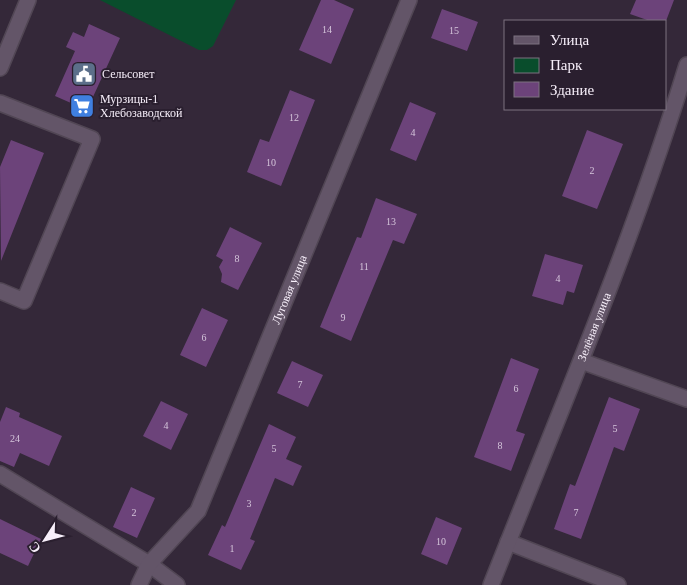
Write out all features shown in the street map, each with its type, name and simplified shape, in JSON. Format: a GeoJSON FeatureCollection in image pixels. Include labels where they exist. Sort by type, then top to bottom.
{"type":"FeatureCollection","features":[{"type":"Feature","properties":{"kind":"street"},"geometry":{"type":"LineString","coordinates":[[0,68],[28,0]]}},
{"type":"Feature","properties":{"kind":"street","name":"Луговая улица"},"geometry":{"type":"LineString","coordinates":[[139,585],[149,564],[198,511],[409,0]]}},
{"type":"Feature","properties":{"kind":"street","name":"Зелёная улица"},"geometry":{"type":"LineString","coordinates":[[491,585],[581,361],[666,135],[687,65]]}},
{"type":"Feature","properties":{"kind":"street"},"geometry":{"type":"LineString","coordinates":[[0,103],[92,139],[24,301],[0,291]]}},
{"type":"Feature","properties":{"kind":"street"},"geometry":{"type":"LineString","coordinates":[[581,361],[687,399]]}},
{"type":"Feature","properties":{"kind":"street"},"geometry":{"type":"LineString","coordinates":[[0,474],[149,564],[177,585]]}},
{"type":"Feature","properties":{"kind":"street"},"geometry":{"type":"LineString","coordinates":[[508,542],[618,585]]}},
{"type":"Feature","properties":{"kind":"green space"},"geometry":{"type":"Polygon","coordinates":[[[100,0],[236,0],[213,46],[207,50],[199,50],[100,0]]]}},
{"type":"Feature","properties":{"kind":"building"},"geometry":{"type":"Polygon","coordinates":[[[321,0],[334,0],[354,9],[331,64],[299,50],[321,0]]]}},
{"type":"Feature","properties":{"kind":"building"},"geometry":{"type":"Polygon","coordinates":[[[636,0],[674,0],[666,20],[647,20],[630,14],[636,0]]]}},
{"type":"Feature","properties":{"kind":"building"},"geometry":{"type":"Polygon","coordinates":[[[442,9],[478,22],[467,51],[431,38],[442,9]]]}},
{"type":"Feature","properties":{"kind":"building","name":"Сельсовет"},"geometry":{"type":"Polygon","coordinates":[[[89,24],[120,38],[87,110],[55,96],[75,51],[66,47],[73,32],[84,37],[89,24]]]}},
{"type":"Feature","properties":{"kind":"building"},"geometry":{"type":"Polygon","coordinates":[[[290,90],[315,100],[281,186],[247,172],[260,139],[269,142],[290,90]]]}},
{"type":"Feature","properties":{"kind":"building"},"geometry":{"type":"Polygon","coordinates":[[[410,102],[436,113],[416,161],[390,150],[410,102]]]}},
{"type":"Feature","properties":{"kind":"building"},"geometry":{"type":"Polygon","coordinates":[[[587,130],[623,144],[597,209],[562,196],[587,130]]]}},
{"type":"Feature","properties":{"kind":"building"},"geometry":{"type":"Polygon","coordinates":[[[11,140],[44,153],[1,261],[0,167],[11,140]]]}},
{"type":"Feature","properties":{"kind":"building"},"geometry":{"type":"Polygon","coordinates":[[[376,198],[417,214],[404,244],[393,240],[351,341],[320,327],[357,237],[361,238],[376,198]]]}},
{"type":"Feature","properties":{"kind":"building"},"geometry":{"type":"Polygon","coordinates":[[[230,227],[262,243],[238,290],[221,282],[222,274],[219,267],[223,260],[216,256],[230,227]]]}},
{"type":"Feature","properties":{"kind":"building"},"geometry":{"type":"Polygon","coordinates":[[[545,254],[583,265],[574,293],[567,291],[563,305],[532,296],[545,254]]]}},
{"type":"Feature","properties":{"kind":"building"},"geometry":{"type":"Polygon","coordinates":[[[202,308],[228,320],[206,367],[180,355],[202,308]]]}},
{"type":"Feature","properties":{"kind":"building"},"geometry":{"type":"Polygon","coordinates":[[[511,358],[539,369],[516,431],[525,434],[511,471],[474,457],[511,358]]]}},
{"type":"Feature","properties":{"kind":"building"},"geometry":{"type":"Polygon","coordinates":[[[292,361],[323,375],[308,407],[277,393],[292,361]]]}},
{"type":"Feature","properties":{"kind":"building"},"geometry":{"type":"Polygon","coordinates":[[[609,397],[640,409],[624,451],[614,447],[581,539],[554,529],[570,484],[575,486],[609,397]]]}},
{"type":"Feature","properties":{"kind":"building"},"geometry":{"type":"Polygon","coordinates":[[[161,401],[188,414],[171,450],[143,436],[161,401]]]}},
{"type":"Feature","properties":{"kind":"building"},"geometry":{"type":"Polygon","coordinates":[[[6,407],[20,413],[19,417],[62,436],[49,466],[20,453],[14,467],[0,461],[0,422],[6,407]]]}},
{"type":"Feature","properties":{"kind":"building"},"geometry":{"type":"Polygon","coordinates":[[[269,424],[296,437],[286,459],[302,466],[293,486],[275,478],[250,539],[255,541],[241,570],[208,555],[222,525],[225,527],[269,424]]]}},
{"type":"Feature","properties":{"kind":"building"},"geometry":{"type":"Polygon","coordinates":[[[131,487],[155,498],[137,538],[113,527],[131,487]]]}},
{"type":"Feature","properties":{"kind":"building"},"geometry":{"type":"Polygon","coordinates":[[[436,517],[462,528],[447,565],[421,554],[436,517]]]}},
{"type":"Feature","properties":{"kind":"building"},"geometry":{"type":"Polygon","coordinates":[[[0,519],[41,539],[28,566],[0,553],[0,519]]]}},
{"type":"Feature","properties":{"kind":"place","name":"Сельсовет"},"geometry":{"type":"Point","coordinates":[84,74]}},
{"type":"Feature","properties":{"kind":"place","name":"Мурзицы-1 Хлебозаводской"},"geometry":{"type":"Point","coordinates":[82,106]}}]}
